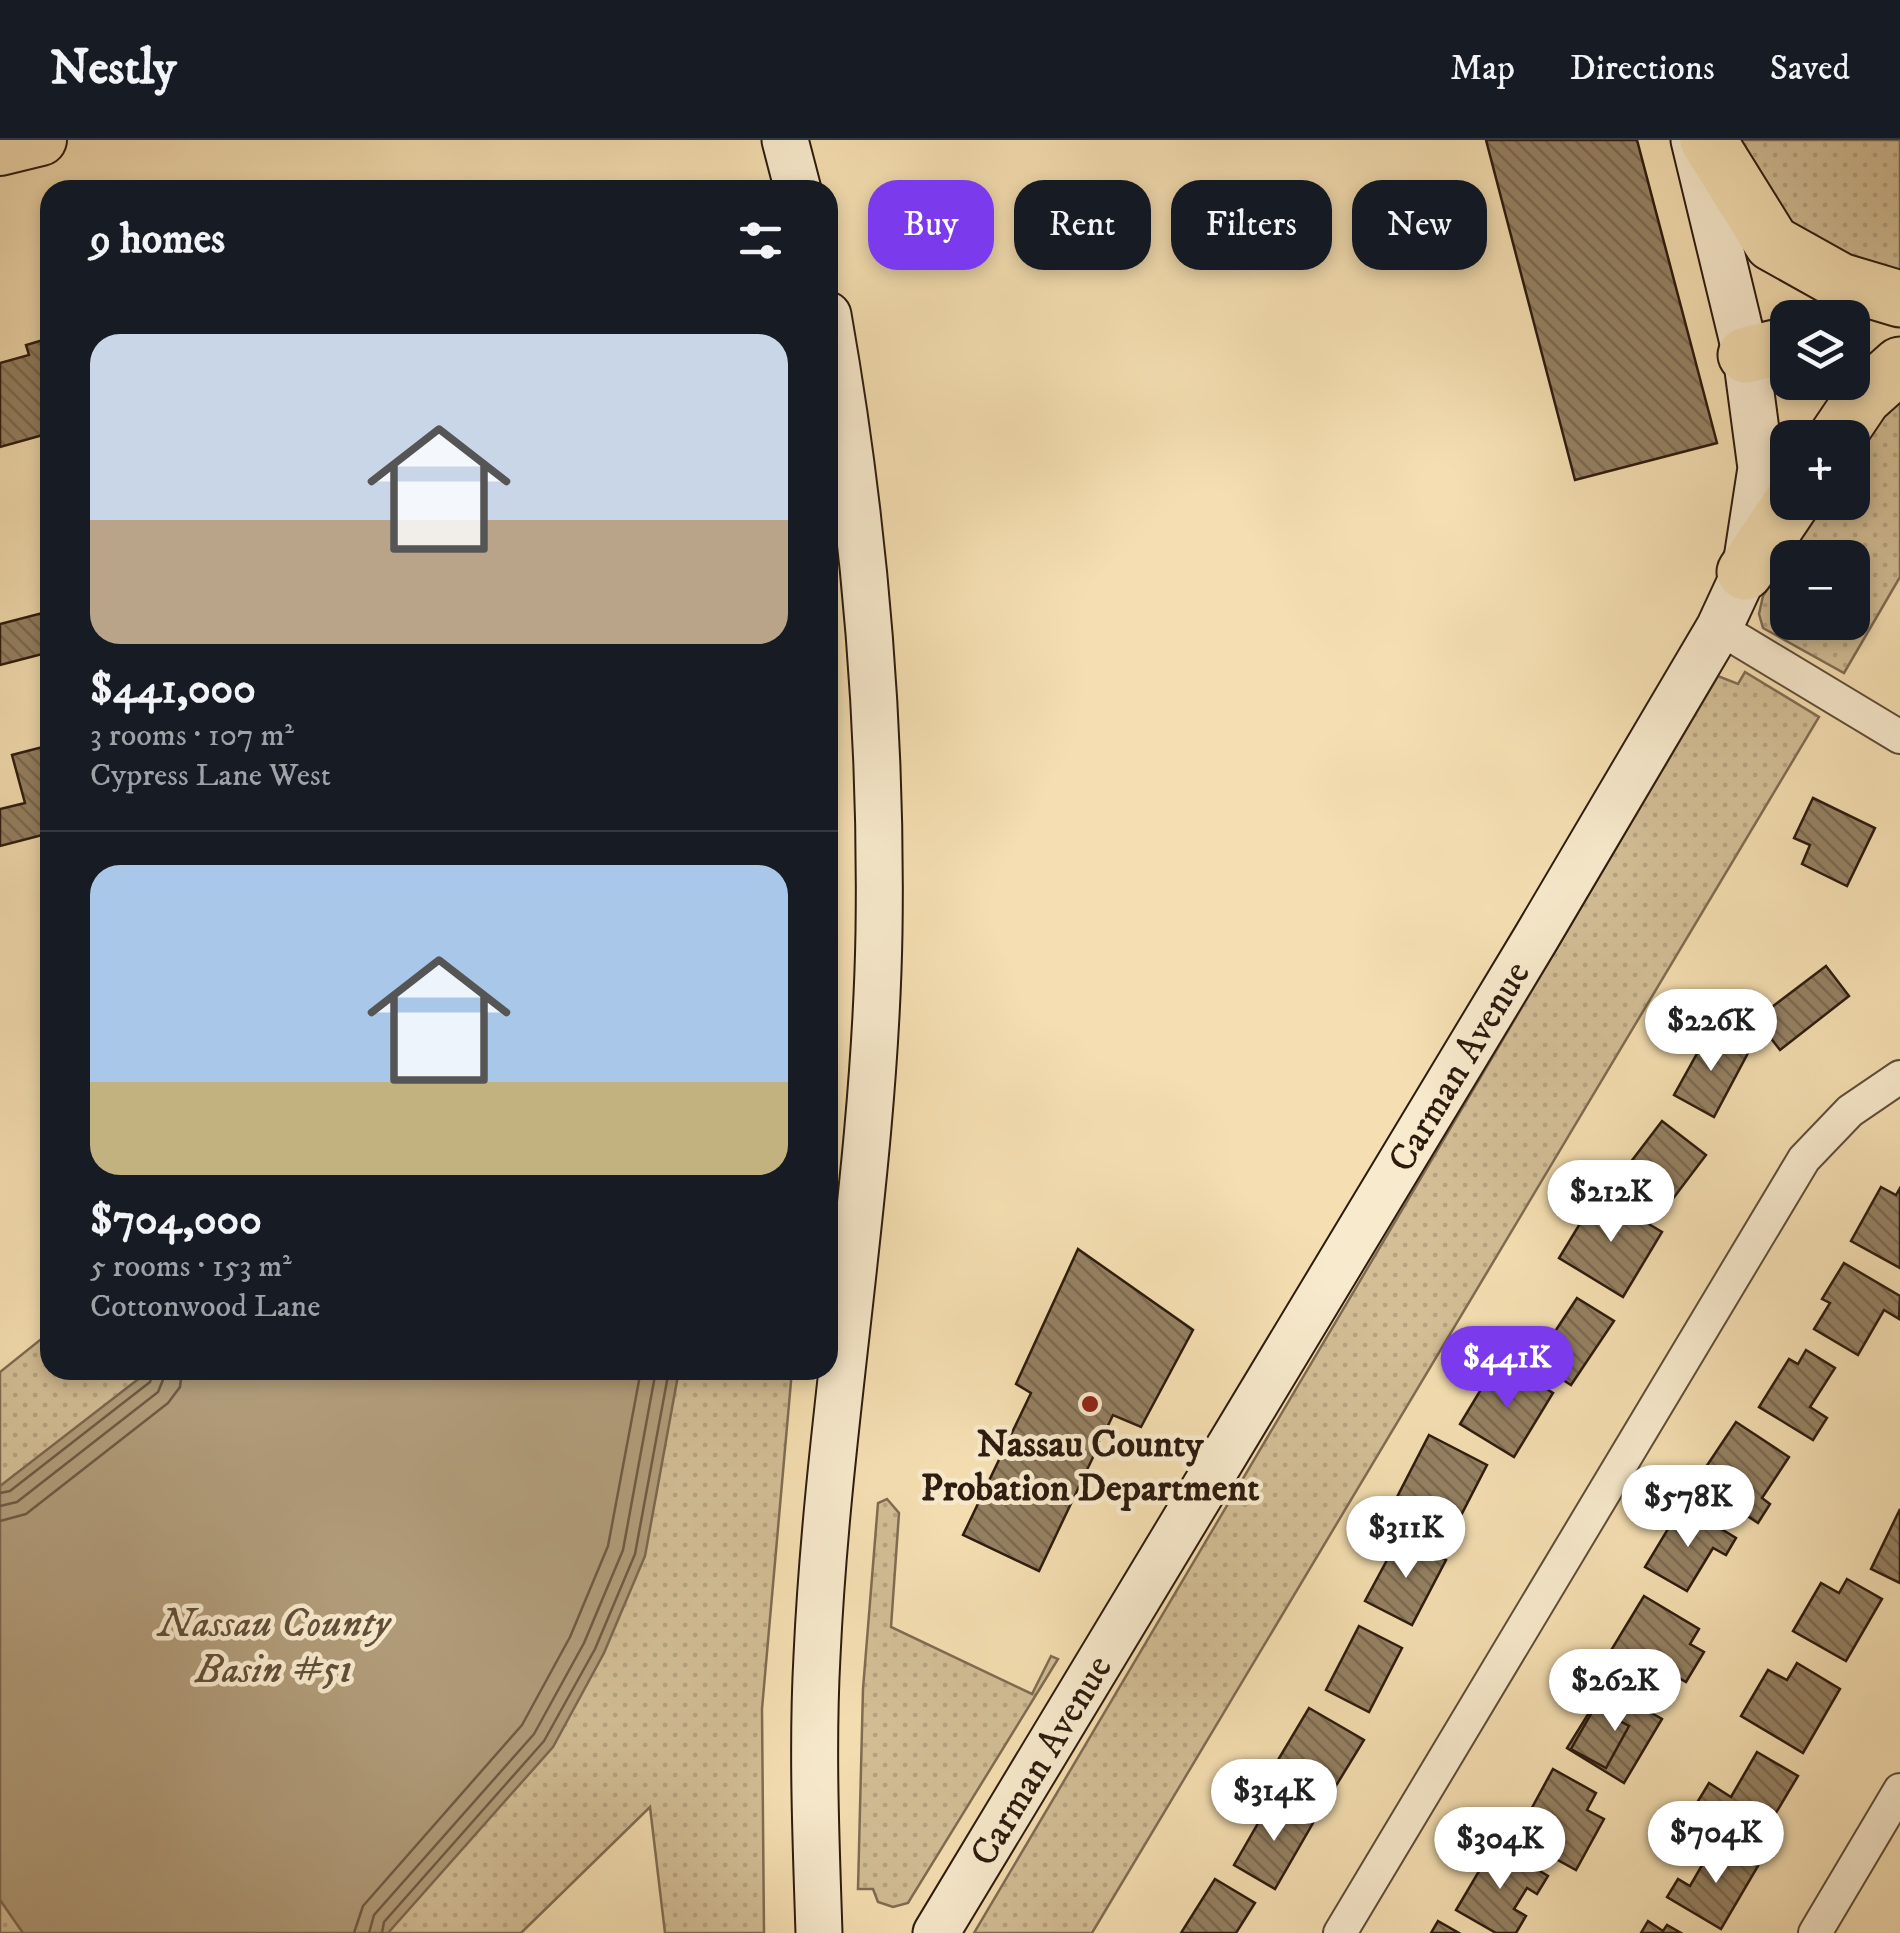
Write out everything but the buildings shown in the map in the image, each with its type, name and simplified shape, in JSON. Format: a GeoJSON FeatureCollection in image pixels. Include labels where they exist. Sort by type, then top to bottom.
{"type":"FeatureCollection","features":[{"type":"Feature","properties":{"kind":"highway"},"geometry":{"type":"LineString","coordinates":[[1708,140],[1772,243],[1840,281],[1900,299]]}},
{"type":"Feature","properties":{"kind":"highway"},"geometry":{"type":"LineString","coordinates":[[1870,324],[1900,317]]}},
{"type":"Feature","properties":{"kind":"highway"},"geometry":{"type":"LineString","coordinates":[[1870,358],[1900,350]]}},
{"type":"Feature","properties":{"kind":"highway"},"geometry":{"type":"LineString","coordinates":[[1848,420],[1863,398],[1900,365]]}},
{"type":"Feature","properties":{"kind":"highway"},"geometry":{"type":"LineString","coordinates":[[1744,572],[1780,520]]}},
{"type":"Feature","properties":{"kind":"main road"},"geometry":{"type":"LineString","coordinates":[[0,150],[41,140]]}},
{"type":"Feature","properties":{"kind":"main road"},"geometry":{"type":"LineString","coordinates":[[785,140],[795,180]]}},
{"type":"Feature","properties":{"kind":"main road","name":"Carman Avenue"},"geometry":{"type":"LineString","coordinates":[[936,1933],[1719,628],[1744,572],[1761,468],[1768,367],[1694,140]]}},
{"type":"Feature","properties":{"kind":"main road"},"geometry":{"type":"LineString","coordinates":[[820,1933],[816,1655],[865,1161],[879,934],[876,725],[860,530],[838,383]]}},
{"type":"Feature","properties":{"kind":"street"},"geometry":{"type":"LineString","coordinates":[[1719,628],[1900,738]]}},
{"type":"Feature","properties":{"kind":"street"},"geometry":{"type":"LineString","coordinates":[[1340,1933],[1804,1159],[1850,1111],[1900,1077]]}},
{"type":"Feature","properties":{"kind":"street"},"geometry":{"type":"LineString","coordinates":[[1815,1933],[1900,1790]]}},
{"type":"Feature","properties":{"kind":"shaded area"},"geometry":{"type":"Polygon","coordinates":[[[1741,140],[1900,140],[1900,275],[1846,265],[1803,240],[1765,196],[1741,140]]]}},
{"type":"Feature","properties":{"kind":"shaded area"},"geometry":{"type":"Polygon","coordinates":[[[1900,391],[1900,577],[1870,628],[1870,540],[1799,540],[1811,520],[1870,520],[1870,432],[1900,391]]]}},
{"type":"Feature","properties":{"kind":"shaded area"},"geometry":{"type":"Polygon","coordinates":[[[1770,585],[1770,632],[1763,628],[1759,614],[1770,585]]]}},
{"type":"Feature","properties":{"kind":"shaded area"},"geometry":{"type":"Polygon","coordinates":[[[1785,640],[1863,640],[1844,673],[1785,640]]]}},
{"type":"Feature","properties":{"kind":"shaded area"},"geometry":{"type":"Polygon","coordinates":[[[1745,672],[1819,717],[1092,1933],[974,1933],[1718,676],[1738,684],[1745,672]]]}},
{"type":"Feature","properties":{"kind":"shaded area","name":"Nassau County Basin #51"},"geometry":{"type":"Polygon","coordinates":[[[40,1340],[40,1380],[791,1380],[762,1709],[764,1933],[665,1933],[650,1807],[521,1933],[0,1933],[0,1372],[40,1340]]]}},
{"type":"Feature","properties":{"kind":"shaded area"},"geometry":{"type":"Polygon","coordinates":[[[887,1499],[899,1513],[891,1627],[1032,1694],[1051,1656],[1058,1659],[908,1903],[893,1907],[878,1902],[873,1889],[858,1889],[863,1689],[878,1503],[887,1499]]]}},
{"type":"Feature","properties":{"kind":"water","name":"Nassau County Basin #51"},"geometry":{"type":"Polygon","coordinates":[[[137,1380],[677,1380],[645,1556],[604,1653],[553,1747],[388,1933],[23,1933],[0,1900],[0,1486],[137,1380]]]}},
{"type":"Feature","properties":{"kind":"place","name":"Nassau County Probation Department"},"geometry":{"type":"Point","coordinates":[1090,1404]}}]}
